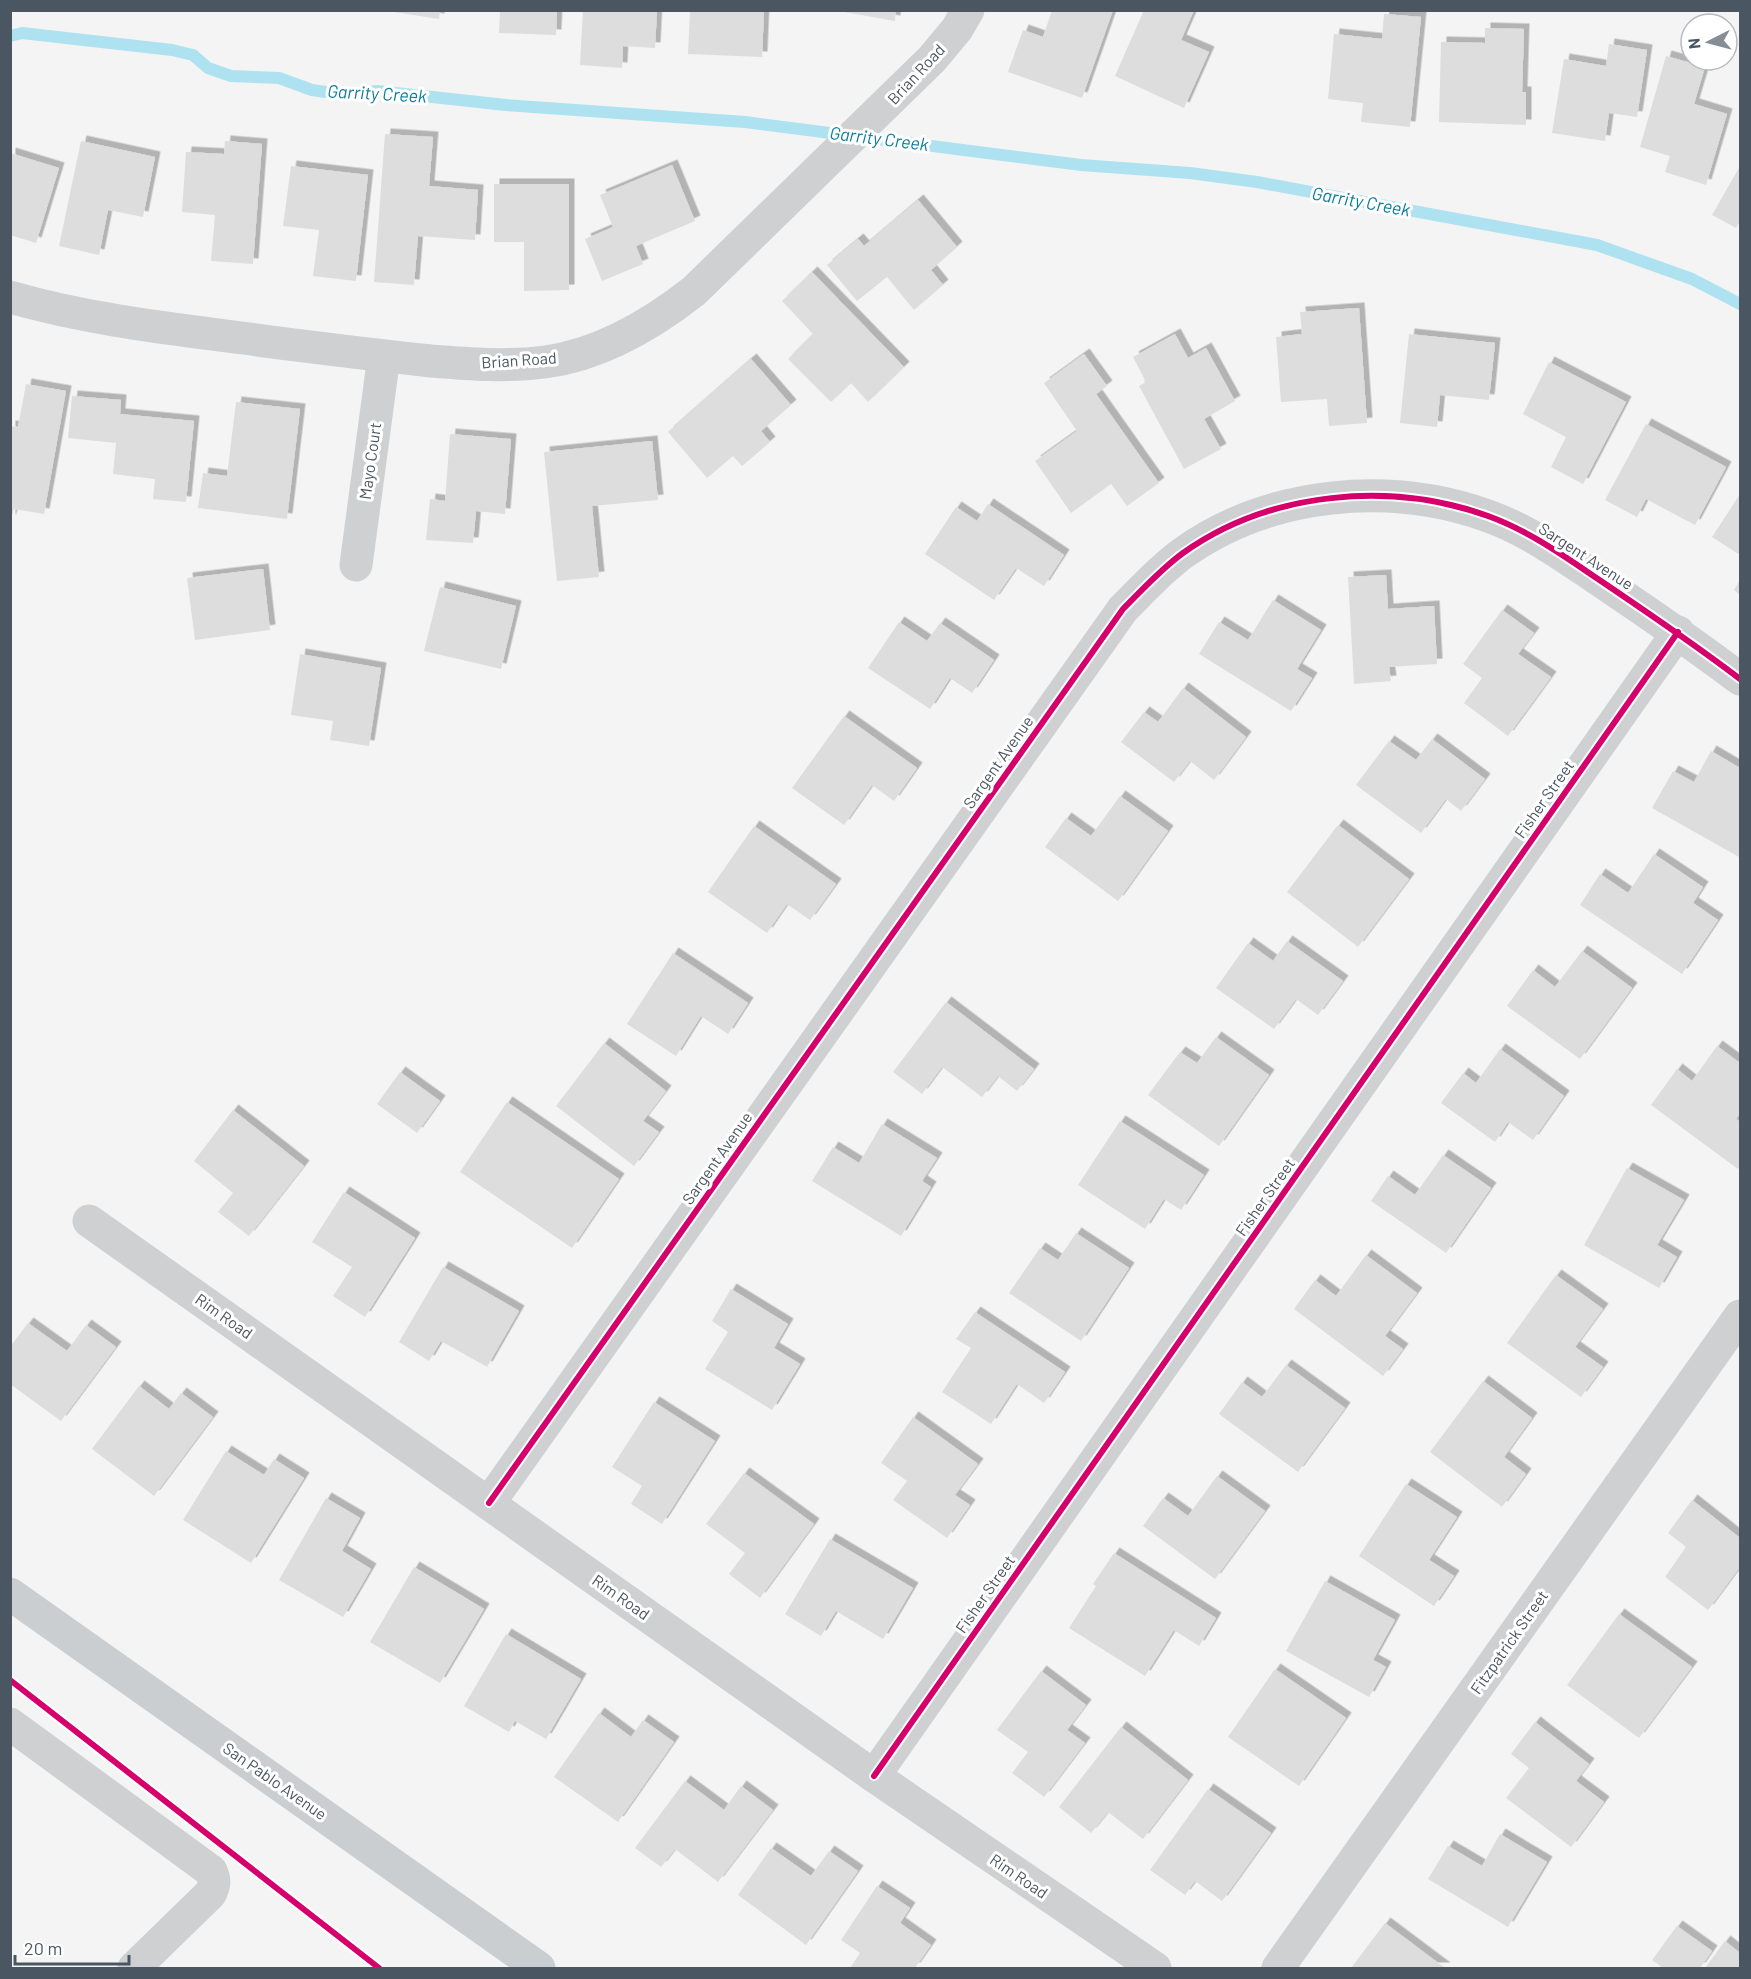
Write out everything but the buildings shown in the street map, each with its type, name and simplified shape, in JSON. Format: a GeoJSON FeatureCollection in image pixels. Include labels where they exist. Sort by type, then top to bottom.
{"type":"FeatureCollection","features":[{"type":"Feature","properties":{"kind":"main road","name":"San Pablo Avenue"},"geometry":{"type":"LineString","coordinates":[[10,1594],[539,1968]]}},
{"type":"Feature","properties":{"kind":"street","name":"Brian Road"},"geometry":{"type":"LineString","coordinates":[[10,297],[41,306],[124,322],[384,356],[502,365],[546,362],[586,352],[663,315],[694,291],[933,59],[957,29],[968,10]]}},
{"type":"Feature","properties":{"kind":"street","name":"Mayo Court"},"geometry":{"type":"LineString","coordinates":[[356,565],[384,356]]}},
{"type":"Feature","properties":{"kind":"street","name":"Sargent Avenue"},"geometry":{"type":"LineString","coordinates":[[489,1503],[1123,609],[1184,552],[1250,519],[1285,507],[1321,499],[1380,494],[1436,501],[1489,516],[1538,539],[1678,633],[1740,679]]}},
{"type":"Feature","properties":{"kind":"street","name":"Fisher Street"},"geometry":{"type":"LineString","coordinates":[[873,1776],[1678,633]]}},
{"type":"Feature","properties":{"kind":"street","name":"Rim Road"},"geometry":{"type":"LineString","coordinates":[[89,1221],[873,1776],[1155,1968]]}},
{"type":"Feature","properties":{"kind":"street","name":"Fitzpatrick Street"},"geometry":{"type":"LineString","coordinates":[[1278,1968],[1740,1316]]}},
{"type":"Feature","properties":{"kind":"street"},"geometry":{"type":"LineString","coordinates":[[10,1725],[211,1871],[214,1887],[210,1894],[134,1968]]}},
{"type":"Feature","properties":{"kind":"waterway","name":"Garrity Creek"},"geometry":{"type":"LineString","coordinates":[[10,36],[22,33],[172,50],[193,55],[208,68],[231,76],[279,78],[312,90],[346,95],[377,91],[506,105],[745,122],[1081,165],[1190,173],[1257,182],[1597,245],[1692,279],[1740,304]]}},
{"type":"Feature","properties":{"kind":"cycle path"},"geometry":{"type":"LineString","coordinates":[[489,1503],[1123,609],[1160,572],[1183,553],[1217,532],[1254,516],[1292,505],[1331,498],[1371,496],[1411,498],[1450,505],[1488,516],[1543,543],[1668,627],[1740,679]]}},
{"type":"Feature","properties":{"kind":"cycle path"},"geometry":{"type":"LineString","coordinates":[[874,1776],[1678,632]]}},
{"type":"Feature","properties":{"kind":"cycle path"},"geometry":{"type":"LineString","coordinates":[[10,1680],[379,1968]]}}]}
